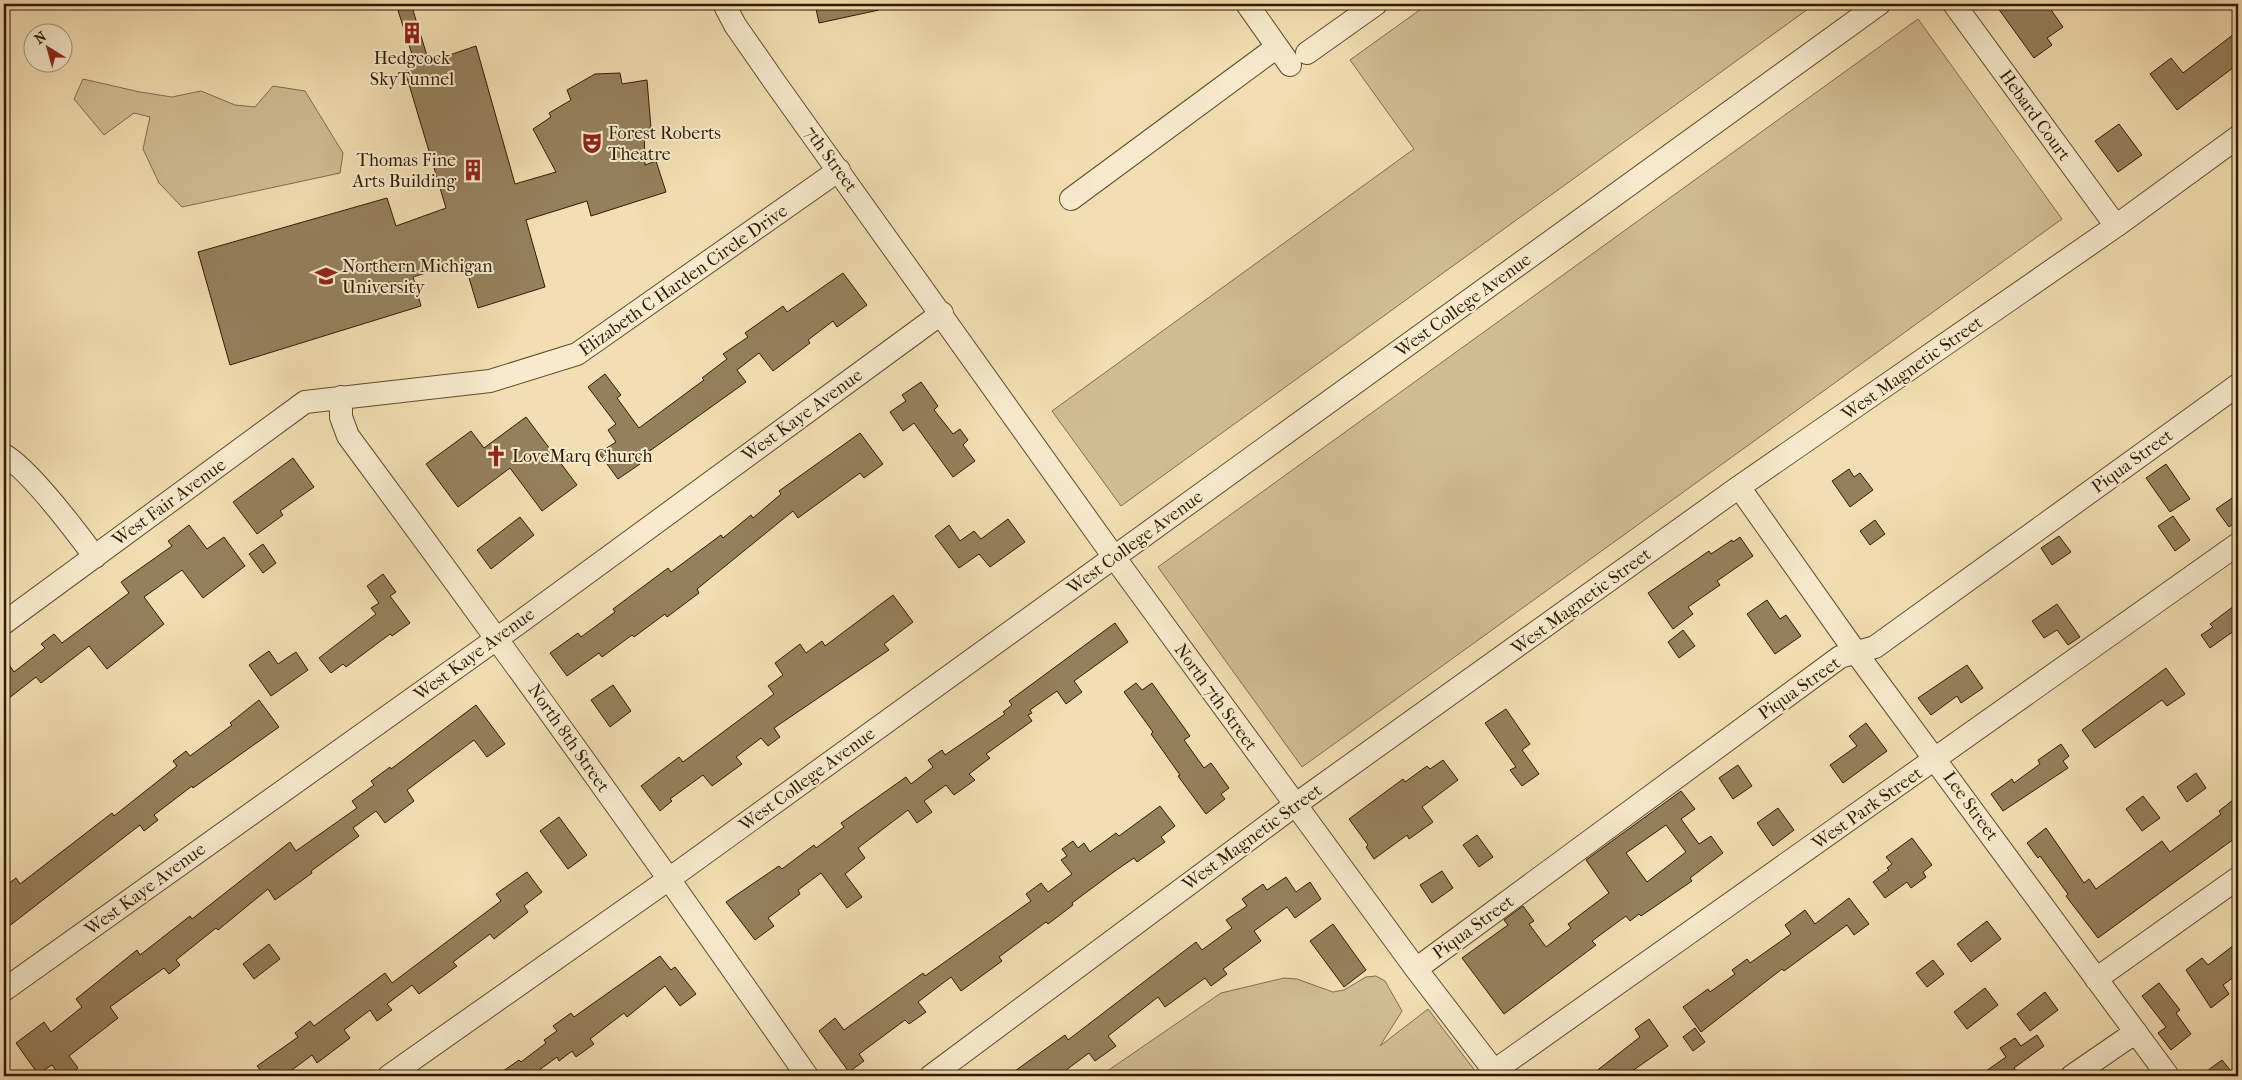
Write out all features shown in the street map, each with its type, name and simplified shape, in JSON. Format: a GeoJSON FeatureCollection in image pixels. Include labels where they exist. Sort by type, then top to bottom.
{"type":"FeatureCollection","features":[{"type":"Feature","properties":{"kind":"street","name":"7th Street"},"geometry":{"type":"LineString","coordinates":[[724,4],[735,25],[761,62],[942,313]]}},
{"type":"Feature","properties":{"kind":"street"},"geometry":{"type":"LineString","coordinates":[[1247,4],[1278,47],[1299,59],[1376,4]]}},
{"type":"Feature","properties":{"kind":"street","name":"West College Avenue"},"geometry":{"type":"LineString","coordinates":[[389,1076],[669,879],[1879,4]]}},
{"type":"Feature","properties":{"kind":"street","name":"Hebard Court"},"geometry":{"type":"LineString","coordinates":[[1954,4],[2116,226]]}},
{"type":"Feature","properties":{"kind":"street"},"geometry":{"type":"LineString","coordinates":[[1071,199],[1278,47]]}},
{"type":"Feature","properties":{"kind":"street","name":"West Magnetic Street"},"geometry":{"type":"LineString","coordinates":[[931,1076],[1295,805],[1739,487],[2116,226],[2238,137]]}},
{"type":"Feature","properties":{"kind":"street","name":"Elizabeth C Harden Circle Drive"},"geometry":{"type":"LineString","coordinates":[[341,397],[490,380],[578,354],[839,170]]}},
{"type":"Feature","properties":{"kind":"street","name":"North 7th Street"},"geometry":{"type":"LineString","coordinates":[[942,313],[1114,557],[1416,970],[1496,1074]]}},
{"type":"Feature","properties":{"kind":"street","name":"West Kaye Avenue"},"geometry":{"type":"LineString","coordinates":[[4,990],[498,638],[942,313]]}},
{"type":"Feature","properties":{"kind":"street","name":"Piqua Street"},"geometry":{"type":"LineString","coordinates":[[1416,970],[1840,657],[1857,654],[1875,647],[2238,385]]}},
{"type":"Feature","properties":{"kind":"street","name":"West Fair Avenue"},"geometry":{"type":"LineString","coordinates":[[4,623],[305,402],[341,397]]}},
{"type":"Feature","properties":{"kind":"street","name":"North 8th Street"},"geometry":{"type":"LineString","coordinates":[[341,397],[341,417],[348,436],[498,638],[807,1076]]}},
{"type":"Feature","properties":{"kind":"street"},"geometry":{"type":"LineString","coordinates":[[4,455],[12,460],[35,485],[95,557]]}},
{"type":"Feature","properties":{"kind":"street","name":"Lee Street"},"geometry":{"type":"LineString","coordinates":[[1739,487],[1857,654],[2168,1076]]}},
{"type":"Feature","properties":{"kind":"street","name":"West Park Street"},"geometry":{"type":"LineString","coordinates":[[1496,1074],[2238,544]]}},
{"type":"Feature","properties":{"kind":"street"},"geometry":{"type":"LineString","coordinates":[[2096,979],[2238,878]]}},
{"type":"Feature","properties":{"kind":"street"},"geometry":{"type":"LineString","coordinates":[[2072,1076],[2136,1032]]}},
{"type":"Feature","properties":{"kind":"shaded area"},"geometry":{"type":"Polygon","coordinates":[[[1428,4],[1815,4],[1121,506],[1052,411],[1414,149],[1350,60],[1428,4]]]}},
{"type":"Feature","properties":{"kind":"shaded area"},"geometry":{"type":"Polygon","coordinates":[[[1918,19],[2062,219],[1302,767],[1158,567],[1918,19]]]}},
{"type":"Feature","properties":{"kind":"shaded area"},"geometry":{"type":"Polygon","coordinates":[[[83,79],[172,97],[201,91],[235,105],[255,107],[273,86],[305,91],[343,153],[340,173],[182,207],[159,183],[143,149],[150,117],[134,113],[104,135],[74,99],[83,79]]]}},
{"type":"Feature","properties":{"kind":"shaded area"},"geometry":{"type":"Polygon","coordinates":[[[1376,976],[1385,981],[1402,1011],[1380,1046],[1428,1009],[1479,1076],[1100,1076],[1221,993],[1284,978],[1297,979],[1333,992],[1344,990],[1366,977],[1376,976]]]}},
{"type":"Feature","properties":{"kind":"building"},"geometry":{"type":"Polygon","coordinates":[[[396,4],[411,4],[429,62],[476,46],[515,184],[556,172],[533,129],[551,117],[549,113],[571,100],[567,90],[595,74],[620,73],[622,84],[647,80],[651,128],[644,129],[645,165],[656,161],[666,192],[591,216],[587,201],[526,220],[545,287],[478,308],[464,261],[413,277],[421,306],[230,365],[198,252],[387,198],[396,226],[446,208],[405,71],[416,67],[396,4]]]}},
{"type":"Feature","properties":{"kind":"building"},"geometry":{"type":"Polygon","coordinates":[[[815,4],[878,4],[879,10],[819,23],[815,4]]]}},
{"type":"Feature","properties":{"kind":"building"},"geometry":{"type":"Polygon","coordinates":[[[1995,4],[2047,4],[2063,27],[2047,38],[2052,45],[2034,58],[1995,4]]]}},
{"type":"Feature","properties":{"kind":"building"},"geometry":{"type":"Polygon","coordinates":[[[2238,31],[2238,64],[2177,110],[2150,74],[2171,58],[2183,73],[2238,31]]]}},
{"type":"Feature","properties":{"kind":"building"},"geometry":{"type":"Polygon","coordinates":[[[2119,124],[2142,155],[2118,172],[2095,141],[2119,124]]]}},
{"type":"Feature","properties":{"kind":"building"},"geometry":{"type":"Polygon","coordinates":[[[843,273],[867,305],[837,327],[833,321],[808,340],[810,343],[773,371],[759,353],[737,370],[746,382],[637,460],[640,464],[618,479],[599,453],[616,442],[608,430],[616,424],[588,387],[605,374],[621,395],[617,398],[639,428],[704,380],[702,378],[727,359],[723,354],[748,337],[745,333],[783,306],[787,312],[843,273]]]}},
{"type":"Feature","properties":{"kind":"building"},"geometry":{"type":"Polygon","coordinates":[[[921,382],[938,406],[934,410],[953,434],[960,429],[968,440],[963,445],[975,461],[953,477],[914,423],[903,431],[890,412],[906,401],[902,395],[921,382]]]}},
{"type":"Feature","properties":{"kind":"building","name":"LoveMarq Church"},"geometry":{"type":"Polygon","coordinates":[[[526,417],[577,485],[542,511],[510,468],[458,507],[426,464],[471,431],[484,448],[526,417]]]}},
{"type":"Feature","properties":{"kind":"building"},"geometry":{"type":"Polygon","coordinates":[[[860,433],[883,464],[864,478],[860,473],[798,518],[793,511],[697,589],[699,593],[667,617],[665,614],[634,637],[632,635],[602,657],[599,653],[567,676],[550,653],[578,633],[581,637],[615,612],[613,609],[668,568],[671,572],[721,535],[723,538],[751,515],[753,518],[781,494],[779,491],[860,433]]]}},
{"type":"Feature","properties":{"kind":"building"},"geometry":{"type":"Polygon","coordinates":[[[293,458],[314,487],[280,511],[283,515],[257,534],[233,502],[293,458]]]}},
{"type":"Feature","properties":{"kind":"building"},"geometry":{"type":"Polygon","coordinates":[[[2166,464],[2190,499],[2170,512],[2146,478],[2166,464]]]}},
{"type":"Feature","properties":{"kind":"building"},"geometry":{"type":"Polygon","coordinates":[[[1849,469],[1854,477],[1860,473],[1873,490],[1850,507],[1832,481],[1849,469]]]}},
{"type":"Feature","properties":{"kind":"building"},"geometry":{"type":"Polygon","coordinates":[[[2238,494],[2238,520],[2229,527],[2216,509],[2238,494]]]}},
{"type":"Feature","properties":{"kind":"building"},"geometry":{"type":"Polygon","coordinates":[[[2173,516],[2190,540],[2175,551],[2158,526],[2173,516]]]}},
{"type":"Feature","properties":{"kind":"building"},"geometry":{"type":"Polygon","coordinates":[[[520,517],[534,535],[491,569],[477,550],[520,517]]]}},
{"type":"Feature","properties":{"kind":"building"},"geometry":{"type":"Polygon","coordinates":[[[1008,519],[1025,542],[990,567],[979,554],[959,568],[935,536],[949,525],[960,541],[974,531],[981,539],[1008,519]]]}},
{"type":"Feature","properties":{"kind":"building"},"geometry":{"type":"Polygon","coordinates":[[[1875,520],[1885,534],[1870,545],[1860,531],[1875,520]]]}},
{"type":"Feature","properties":{"kind":"building"},"geometry":{"type":"Polygon","coordinates":[[[189,525],[207,549],[224,537],[245,566],[203,598],[182,570],[144,597],[164,624],[107,669],[89,646],[41,683],[36,677],[4,702],[4,657],[14,672],[45,648],[41,644],[54,634],[62,643],[129,593],[121,582],[172,546],[168,541],[189,525]]]}},
{"type":"Feature","properties":{"kind":"building"},"geometry":{"type":"Polygon","coordinates":[[[2059,536],[2071,552],[2052,565],[2041,548],[2059,536]]]}},
{"type":"Feature","properties":{"kind":"building"},"geometry":{"type":"Polygon","coordinates":[[[1740,537],[1753,556],[1717,581],[1720,585],[1688,607],[1693,614],[1673,629],[1648,593],[1709,551],[1711,554],[1740,537]]]}},
{"type":"Feature","properties":{"kind":"building"},"geometry":{"type":"Polygon","coordinates":[[[263,544],[276,563],[263,573],[249,554],[263,544]]]}},
{"type":"Feature","properties":{"kind":"building"},"geometry":{"type":"Polygon","coordinates":[[[383,574],[396,592],[390,596],[410,623],[392,636],[390,634],[346,667],[343,664],[331,673],[319,658],[376,614],[371,608],[379,603],[367,586],[383,574]]]}},
{"type":"Feature","properties":{"kind":"building"},"geometry":{"type":"Polygon","coordinates":[[[893,595],[913,622],[884,644],[889,650],[774,728],[780,737],[768,746],[761,738],[736,757],[742,764],[712,786],[703,775],[670,799],[672,801],[660,811],[641,786],[679,757],[683,762],[774,694],[768,686],[783,675],[775,663],[800,644],[806,653],[822,641],[825,646],[893,595]]]}},
{"type":"Feature","properties":{"kind":"building"},"geometry":{"type":"Polygon","coordinates":[[[1767,600],[1780,619],[1786,615],[1801,636],[1775,654],[1747,614],[1767,600]]]}},
{"type":"Feature","properties":{"kind":"building"},"geometry":{"type":"Polygon","coordinates":[[[2238,603],[2238,628],[2210,648],[2201,635],[2213,627],[2210,624],[2238,603]]]}},
{"type":"Feature","properties":{"kind":"building"},"geometry":{"type":"Polygon","coordinates":[[[2057,604],[2080,637],[2068,645],[2057,630],[2044,638],[2032,621],[2057,604]]]}},
{"type":"Feature","properties":{"kind":"building"},"geometry":{"type":"Polygon","coordinates":[[[1115,623],[1128,642],[1074,681],[1082,692],[1066,704],[1057,691],[1030,710],[1032,713],[1028,715],[1032,721],[986,754],[990,758],[969,774],[975,780],[954,795],[946,785],[924,801],[932,812],[917,823],[908,810],[858,848],[865,858],[845,874],[862,897],[847,908],[821,873],[798,890],[800,894],[768,918],[774,926],[755,940],[726,902],[779,866],[782,869],[814,845],[816,848],[844,827],[841,823],[906,777],[911,784],[933,767],[928,760],[942,750],[945,755],[1005,714],[1003,712],[1012,705],[1009,701],[1115,623]]]}},
{"type":"Feature","properties":{"kind":"building"},"geometry":{"type":"Polygon","coordinates":[[[1683,630],[1695,646],[1679,658],[1668,642],[1683,630]]]}},
{"type":"Feature","properties":{"kind":"building"},"geometry":{"type":"Polygon","coordinates":[[[269,651],[278,664],[296,652],[308,670],[271,696],[249,665],[269,651]]]}},
{"type":"Feature","properties":{"kind":"building"},"geometry":{"type":"Polygon","coordinates":[[[1967,665],[1983,688],[1961,703],[1957,696],[1931,715],[1918,698],[1967,665]]]}},
{"type":"Feature","properties":{"kind":"building"},"geometry":{"type":"Polygon","coordinates":[[[2166,668],[2185,694],[2167,706],[2162,700],[2095,748],[2082,730],[2166,668]]]}},
{"type":"Feature","properties":{"kind":"building"},"geometry":{"type":"Polygon","coordinates":[[[1136,683],[1142,690],[1152,683],[1190,736],[1184,740],[1204,768],[1211,763],[1229,788],[1221,794],[1225,799],[1206,814],[1178,776],[1180,775],[1151,734],[1153,732],[1124,692],[1136,683]]]}},
{"type":"Feature","properties":{"kind":"building"},"geometry":{"type":"Polygon","coordinates":[[[613,685],[631,711],[610,727],[591,700],[613,685]]]}},
{"type":"Feature","properties":{"kind":"building"},"geometry":{"type":"Polygon","coordinates":[[[259,700],[279,727],[193,788],[192,786],[154,815],[158,820],[144,831],[140,825],[4,930],[4,887],[16,878],[20,884],[112,813],[114,816],[177,766],[173,761],[186,751],[190,756],[232,725],[230,723],[259,700]]]}},
{"type":"Feature","properties":{"kind":"building"},"geometry":{"type":"Polygon","coordinates":[[[476,705],[505,744],[487,757],[474,740],[407,790],[414,801],[385,823],[376,811],[353,828],[359,836],[311,871],[312,873],[275,900],[268,889],[218,930],[216,928],[176,960],[180,965],[169,974],[164,968],[110,1007],[118,1018],[69,1056],[78,1068],[68,1076],[60,1076],[52,1065],[38,1074],[16,1043],[44,1022],[51,1032],[82,1007],[76,999],[137,950],[140,955],[190,916],[192,919],[290,842],[296,851],[357,808],[352,801],[374,785],[371,781],[390,767],[391,769],[476,705]]]}},
{"type":"Feature","properties":{"kind":"building"},"geometry":{"type":"Polygon","coordinates":[[[1506,709],[1530,744],[1522,750],[1539,774],[1522,786],[1510,770],[1516,767],[1485,723],[1506,709]]]}},
{"type":"Feature","properties":{"kind":"building"},"geometry":{"type":"Polygon","coordinates":[[[1866,723],[1887,751],[1843,783],[1830,765],[1857,746],[1849,736],[1866,723]]]}},
{"type":"Feature","properties":{"kind":"building"},"geometry":{"type":"Polygon","coordinates":[[[2061,744],[2069,756],[2063,761],[2068,768],[2003,811],[1991,794],[2012,779],[2014,783],[2040,764],[2038,760],[2061,744]]]}},
{"type":"Feature","properties":{"kind":"building"},"geometry":{"type":"Polygon","coordinates":[[[1443,760],[1458,780],[1422,807],[1433,822],[1409,839],[1407,835],[1374,859],[1366,847],[1368,845],[1349,819],[1403,779],[1405,782],[1427,766],[1430,769],[1443,760]]]}},
{"type":"Feature","properties":{"kind":"building"},"geometry":{"type":"Polygon","coordinates":[[[1738,765],[1752,786],[1733,799],[1719,778],[1738,765]]]}},
{"type":"Feature","properties":{"kind":"building"},"geometry":{"type":"Polygon","coordinates":[[[2196,773],[2206,788],[2187,802],[2177,787],[2196,773]]]}},
{"type":"Feature","properties":{"kind":"building"},"geometry":{"type":"Polygon","coordinates":[[[1681,791],[1695,809],[1681,819],[1699,844],[1711,836],[1723,853],[1690,878],[1692,881],[1641,916],[1639,914],[1630,921],[1626,916],[1592,941],[1596,945],[1504,1014],[1462,958],[1508,925],[1504,920],[1523,906],[1534,921],[1529,924],[1546,947],[1571,928],[1568,924],[1609,893],[1586,860],[1681,791]],[[1666,825],[1626,853],[1647,882],[1686,852],[1666,825]]]}},
{"type":"Feature","properties":{"kind":"building"},"geometry":{"type":"Polygon","coordinates":[[[2143,796],[2160,818],[2142,831],[2126,809],[2143,796]]]}},
{"type":"Feature","properties":{"kind":"building"},"geometry":{"type":"Polygon","coordinates":[[[2238,796],[2238,836],[2098,938],[2066,896],[2068,894],[2040,856],[2038,858],[2027,843],[2046,828],[2084,883],[2089,879],[2096,889],[2162,841],[2170,852],[2221,814],[2219,811],[2238,796]]]}},
{"type":"Feature","properties":{"kind":"building"},"geometry":{"type":"Polygon","coordinates":[[[1160,806],[1175,826],[1161,837],[1165,842],[1137,862],[1134,858],[1115,871],[1072,903],[1073,905],[1048,924],[1046,922],[999,957],[1002,961],[961,991],[951,977],[918,1002],[926,1012],[909,1024],[905,1020],[859,1054],[864,1061],[849,1072],[819,1031],[835,1018],[844,1030],[923,973],[925,976],[1031,901],[1026,894],[1041,883],[1048,892],[1072,874],[1061,860],[1067,856],[1062,849],[1073,841],[1078,848],[1084,843],[1090,852],[1116,833],[1119,836],[1160,806]]]}},
{"type":"Feature","properties":{"kind":"building"},"geometry":{"type":"Polygon","coordinates":[[[1778,808],[1794,830],[1773,846],[1757,823],[1778,808]]]}},
{"type":"Feature","properties":{"kind":"building"},"geometry":{"type":"Polygon","coordinates":[[[559,817],[587,855],[568,869],[540,831],[559,817]]]}},
{"type":"Feature","properties":{"kind":"building"},"geometry":{"type":"Polygon","coordinates":[[[1477,835],[1493,857],[1479,867],[1463,845],[1477,835]]]}},
{"type":"Feature","properties":{"kind":"building"},"geometry":{"type":"Polygon","coordinates":[[[1912,838],[1932,865],[1923,872],[1926,877],[1911,888],[1907,882],[1885,898],[1873,882],[1889,870],[1887,868],[1892,864],[1886,857],[1912,838]]]}},
{"type":"Feature","properties":{"kind":"building"},"geometry":{"type":"Polygon","coordinates":[[[1442,871],[1453,888],[1432,903],[1420,885],[1442,871]]]}},
{"type":"Feature","properties":{"kind":"building"},"geometry":{"type":"Polygon","coordinates":[[[527,872],[542,892],[524,906],[528,912],[494,939],[490,934],[453,962],[457,966],[419,994],[412,985],[387,1004],[392,1010],[377,1021],[370,1010],[344,1030],[350,1038],[317,1063],[312,1055],[284,1076],[265,1076],[257,1066],[298,1037],[295,1033],[310,1021],[314,1026],[385,973],[392,983],[501,901],[496,894],[527,872]]]}},
{"type":"Feature","properties":{"kind":"building"},"geometry":{"type":"Polygon","coordinates":[[[1286,877],[1296,892],[1310,882],[1321,899],[1295,918],[1287,907],[1254,931],[1261,941],[1223,969],[1227,974],[1211,986],[1205,978],[1165,1007],[1158,997],[1108,1036],[1116,1046],[1095,1061],[1089,1053],[1058,1076],[1008,1076],[1065,1035],[1068,1040],[1196,942],[1202,950],[1232,928],[1226,920],[1247,906],[1242,899],[1263,884],[1267,890],[1286,877]]]}},
{"type":"Feature","properties":{"kind":"building"},"geometry":{"type":"Polygon","coordinates":[[[1849,898],[1869,924],[1854,935],[1847,925],[1784,971],[1782,969],[1701,1032],[1683,1007],[1708,989],[1710,992],[1735,974],[1732,970],[1747,959],[1750,963],[1791,934],[1785,925],[1805,910],[1815,924],[1849,898]]]}},
{"type":"Feature","properties":{"kind":"building"},"geometry":{"type":"Polygon","coordinates":[[[1987,921],[2001,939],[1971,962],[1957,944],[1987,921]]]}},
{"type":"Feature","properties":{"kind":"building"},"geometry":{"type":"Polygon","coordinates":[[[1333,924],[1366,970],[1344,987],[1310,941],[1333,924]]]}},
{"type":"Feature","properties":{"kind":"building"},"geometry":{"type":"Polygon","coordinates":[[[2238,942],[2238,974],[2223,985],[2229,994],[2211,1008],[2186,970],[2202,958],[2208,965],[2238,942]]]}},
{"type":"Feature","properties":{"kind":"building"},"geometry":{"type":"Polygon","coordinates":[[[269,944],[280,959],[254,979],[243,964],[269,944]]]}},
{"type":"Feature","properties":{"kind":"building"},"geometry":{"type":"Polygon","coordinates":[[[660,956],[671,970],[675,967],[696,994],[680,1006],[665,986],[627,1017],[624,1013],[590,1039],[594,1044],[576,1057],[572,1051],[559,1061],[557,1057],[531,1076],[496,1076],[519,1060],[521,1062],[546,1043],[544,1040],[557,1031],[553,1026],[571,1013],[574,1017],[660,956]]]}},
{"type":"Feature","properties":{"kind":"building"},"geometry":{"type":"Polygon","coordinates":[[[1933,960],[1944,974],[1927,987],[1916,973],[1933,960]]]}},
{"type":"Feature","properties":{"kind":"building"},"geometry":{"type":"Polygon","coordinates":[[[2159,983],[2180,1010],[2176,1013],[2191,1034],[2171,1050],[2158,1033],[2166,1027],[2142,996],[2159,983]]]}},
{"type":"Feature","properties":{"kind":"building"},"geometry":{"type":"Polygon","coordinates":[[[1985,988],[1998,1005],[1967,1029],[1954,1012],[1985,988]]]}},
{"type":"Feature","properties":{"kind":"building"},"geometry":{"type":"Polygon","coordinates":[[[2045,992],[2058,1010],[2030,1031],[2017,1014],[2045,992]]]}},
{"type":"Feature","properties":{"kind":"building"},"geometry":{"type":"Polygon","coordinates":[[[1649,1019],[1668,1046],[1625,1076],[1590,1076],[1640,1037],[1635,1029],[1649,1019]]]}},
{"type":"Feature","properties":{"kind":"building"},"geometry":{"type":"Polygon","coordinates":[[[1695,1028],[1705,1042],[1693,1051],[1683,1037],[1695,1028]]]}},
{"type":"Feature","properties":{"kind":"building"},"geometry":{"type":"Polygon","coordinates":[[[2037,1035],[2044,1046],[2014,1068],[2019,1076],[1979,1076],[2006,1057],[2000,1048],[2015,1038],[2021,1046],[2037,1035]]]}},
{"type":"Feature","properties":{"kind":"building"},"geometry":{"type":"Polygon","coordinates":[[[2222,1060],[2235,1076],[2200,1076],[2222,1060]]]}},
{"type":"Feature","properties":{"kind":"place","name":"Hedgcock SkyTunnel"},"geometry":{"type":"Point","coordinates":[412,33]}},
{"type":"Feature","properties":{"kind":"place","name":"Forest Roberts Theatre"},"geometry":{"type":"Point","coordinates":[592,143]}},
{"type":"Feature","properties":{"kind":"place","name":"Thomas Fine Arts Building"},"geometry":{"type":"Point","coordinates":[473,170]}},
{"type":"Feature","properties":{"kind":"place","name":"Northern Michigan University"},"geometry":{"type":"Point","coordinates":[326,276]}},
{"type":"Feature","properties":{"kind":"place","name":"LoveMarq Church"},"geometry":{"type":"Point","coordinates":[496,456]}}]}
